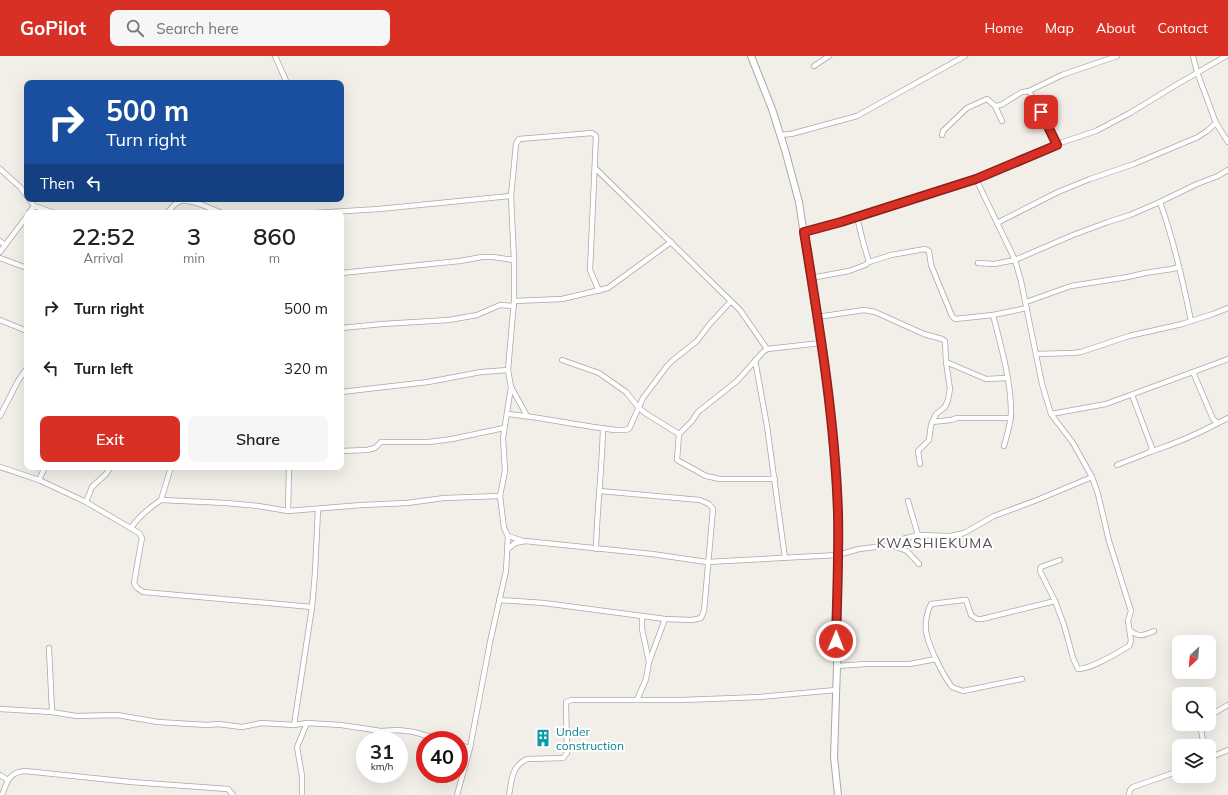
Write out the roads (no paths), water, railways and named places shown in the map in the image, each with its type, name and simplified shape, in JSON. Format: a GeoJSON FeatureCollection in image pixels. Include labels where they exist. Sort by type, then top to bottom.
{"type":"FeatureCollection","features":[{"type":"Feature","properties":{"kind":"street"},"geometry":{"type":"LineString","coordinates":[[274,56],[286,80]]}},
{"type":"Feature","properties":{"kind":"street"},"geometry":{"type":"LineString","coordinates":[[751,56],[772,109],[799,202],[830,403],[838,513],[837,666],[834,757],[838,795]]}},
{"type":"Feature","properties":{"kind":"street"},"geometry":{"type":"LineString","coordinates":[[814,66],[830,56]]}},
{"type":"Feature","properties":{"kind":"street"},"geometry":{"type":"LineString","coordinates":[[780,135],[791,134],[857,116],[964,56]]}},
{"type":"Feature","properties":{"kind":"street"},"geometry":{"type":"LineString","coordinates":[[995,106],[1001,105],[1022,92],[1029,91],[1062,75],[1117,56]]}},
{"type":"Feature","properties":{"kind":"street"},"geometry":{"type":"LineString","coordinates":[[1193,56],[1197,72],[1216,123],[1228,142]]}},
{"type":"Feature","properties":{"kind":"street"},"geometry":{"type":"LineString","coordinates":[[804,232],[857,217],[976,179],[1057,145],[1096,131],[1112,124],[1226,56]]}},
{"type":"Feature","properties":{"kind":"street"},"geometry":{"type":"LineString","coordinates":[[1029,91],[1057,145]]}},
{"type":"Feature","properties":{"kind":"street"},"geometry":{"type":"LineString","coordinates":[[942,135],[943,131],[967,108],[987,100],[995,106],[1002,121]]}},
{"type":"Feature","properties":{"kind":"street"},"geometry":{"type":"LineString","coordinates":[[997,223],[1058,192],[1090,178],[1160,154],[1185,141],[1198,137],[1216,123]]}},
{"type":"Feature","properties":{"kind":"street"},"geometry":{"type":"LineString","coordinates":[[527,416],[511,387],[508,370],[514,303],[514,260],[511,196],[516,144],[517,141],[522,138],[594,134],[596,136],[590,270],[598,291]]}},
{"type":"Feature","properties":{"kind":"street"},"geometry":{"type":"LineString","coordinates":[[595,168],[731,301],[744,315],[767,349]]}},
{"type":"Feature","properties":{"kind":"street"},"geometry":{"type":"LineString","coordinates":[[0,169],[20,186],[24,192]]}},
{"type":"Feature","properties":{"kind":"street"},"geometry":{"type":"LineString","coordinates":[[978,263],[994,264],[1006,263],[1015,260],[1073,235],[1130,215],[1218,176],[1228,170]]}},
{"type":"Feature","properties":{"kind":"street"},"geometry":{"type":"LineString","coordinates":[[976,179],[1015,260],[1026,302],[1042,384],[1051,414],[1073,443],[1092,476],[1098,494],[1109,542],[1131,608],[1128,622],[1131,641],[1130,646],[1105,660],[1082,669],[1078,669],[1073,658],[1055,601],[1040,571],[1041,567],[1060,560]]}},
{"type":"Feature","properties":{"kind":"street"},"geometry":{"type":"LineString","coordinates":[[344,211],[511,196]]}},
{"type":"Feature","properties":{"kind":"street"},"geometry":{"type":"LineString","coordinates":[[31,202],[34,206],[46,210]]}},
{"type":"Feature","properties":{"kind":"street"},"geometry":{"type":"LineString","coordinates":[[169,210],[174,204],[179,202]]}},
{"type":"Feature","properties":{"kind":"street"},"geometry":{"type":"LineString","coordinates":[[192,202],[214,210]]}},
{"type":"Feature","properties":{"kind":"street"},"geometry":{"type":"LineString","coordinates":[[1160,202],[1179,267],[1191,321]]}},
{"type":"Feature","properties":{"kind":"street"},"geometry":{"type":"LineString","coordinates":[[31,210],[34,206]]}},
{"type":"Feature","properties":{"kind":"street"},"geometry":{"type":"LineString","coordinates":[[857,217],[869,262]]}},
{"type":"Feature","properties":{"kind":"street"},"geometry":{"type":"LineString","coordinates":[[0,252],[24,220]]}},
{"type":"Feature","properties":{"kind":"street"},"geometry":{"type":"LineString","coordinates":[[0,241],[5,245]]}},
{"type":"Feature","properties":{"kind":"street"},"geometry":{"type":"LineString","coordinates":[[344,328],[448,320],[477,315],[500,305],[562,299],[598,291],[613,285],[672,242]]}},
{"type":"Feature","properties":{"kind":"street"},"geometry":{"type":"LineString","coordinates":[[811,278],[849,271],[869,262],[891,255],[925,249],[929,251],[931,265],[952,316],[956,319],[993,315],[1027,308]]}},
{"type":"Feature","properties":{"kind":"street"},"geometry":{"type":"LineString","coordinates":[[344,273],[460,262],[482,257],[514,260]]}},
{"type":"Feature","properties":{"kind":"street"},"geometry":{"type":"LineString","coordinates":[[0,258],[24,267]]}},
{"type":"Feature","properties":{"kind":"street"},"geometry":{"type":"LineString","coordinates":[[1026,302],[1072,286],[1179,267]]}},
{"type":"Feature","properties":{"kind":"street"},"geometry":{"type":"LineString","coordinates":[[506,414],[603,428],[620,430],[629,429],[644,395],[670,363],[697,341],[709,324],[731,301]]}},
{"type":"Feature","properties":{"kind":"street"},"geometry":{"type":"LineString","coordinates":[[1036,354],[1081,352],[1129,336],[1191,321],[1228,308]]}},
{"type":"Feature","properties":{"kind":"street"},"geometry":{"type":"LineString","coordinates":[[817,317],[864,310],[875,312],[924,334],[945,341],[950,389],[948,400],[945,407],[936,414],[932,422],[928,440],[918,451],[920,464]]}},
{"type":"Feature","properties":{"kind":"street"},"geometry":{"type":"LineString","coordinates":[[993,315],[1004,358],[1011,406],[1011,418],[1004,446]]}},
{"type":"Feature","properties":{"kind":"street"},"geometry":{"type":"LineString","coordinates":[[0,320],[24,330]]}},
{"type":"Feature","properties":{"kind":"street"},"geometry":{"type":"LineString","coordinates":[[775,479],[720,479],[706,476],[677,460],[678,434],[692,421],[698,412],[737,380],[767,349],[821,343]]}},
{"type":"Feature","properties":{"kind":"street"},"geometry":{"type":"LineString","coordinates":[[1051,414],[1098,406],[1132,395],[1228,359]]}},
{"type":"Feature","properties":{"kind":"street"},"geometry":{"type":"LineString","coordinates":[[562,360],[599,373],[626,392],[645,413],[678,434]]}},
{"type":"Feature","properties":{"kind":"street"},"geometry":{"type":"LineString","coordinates":[[755,360],[767,426],[785,558]]}},
{"type":"Feature","properties":{"kind":"street"},"geometry":{"type":"LineString","coordinates":[[946,362],[986,379],[1007,378]]}},
{"type":"Feature","properties":{"kind":"street"},"geometry":{"type":"LineString","coordinates":[[344,392],[428,382],[481,372],[508,370]]}},
{"type":"Feature","properties":{"kind":"street"},"geometry":{"type":"LineString","coordinates":[[1193,372],[1213,419],[1218,423]]}},
{"type":"Feature","properties":{"kind":"street"},"geometry":{"type":"LineString","coordinates":[[0,416],[24,373]]}},
{"type":"Feature","properties":{"kind":"street"},"geometry":{"type":"LineString","coordinates":[[457,795],[470,748],[490,642],[506,571],[508,536],[504,528],[500,496],[505,471],[503,438],[504,428],[511,387]]}},
{"type":"Feature","properties":{"kind":"street"},"geometry":{"type":"LineString","coordinates":[[1132,395],[1152,448],[1150,452]]}},
{"type":"Feature","properties":{"kind":"street"},"geometry":{"type":"LineString","coordinates":[[932,422],[957,418],[1011,418]]}},
{"type":"Feature","properties":{"kind":"street"},"geometry":{"type":"LineString","coordinates":[[1116,465],[1186,439],[1228,418]]}},
{"type":"Feature","properties":{"kind":"street"},"geometry":{"type":"LineString","coordinates":[[344,451],[367,450],[375,448],[381,442],[415,443],[452,439],[504,428]]}},
{"type":"Feature","properties":{"kind":"street"},"geometry":{"type":"LineString","coordinates":[[596,550],[597,511],[600,491],[603,428]]}},
{"type":"Feature","properties":{"kind":"street"},"geometry":{"type":"LineString","coordinates":[[0,467],[39,480],[86,502],[140,533],[142,538],[134,583],[137,588],[143,592],[312,607]]}},
{"type":"Feature","properties":{"kind":"street"},"geometry":{"type":"LineString","coordinates":[[39,480],[44,470]]}},
{"type":"Feature","properties":{"kind":"street"},"geometry":{"type":"LineString","coordinates":[[86,502],[92,487],[109,470]]}},
{"type":"Feature","properties":{"kind":"street"},"geometry":{"type":"LineString","coordinates":[[161,500],[170,470]]}},
{"type":"Feature","properties":{"kind":"street"},"geometry":{"type":"LineString","coordinates":[[288,511],[289,470]]}},
{"type":"Feature","properties":{"kind":"street"},"geometry":{"type":"LineString","coordinates":[[508,536],[525,541],[596,550],[652,554],[707,562],[838,555],[859,549],[891,545],[899,540],[918,536],[951,536],[964,533],[994,516],[1037,500],[1092,476]]}},
{"type":"Feature","properties":{"kind":"street"},"geometry":{"type":"LineString","coordinates":[[499,600],[544,603],[665,620],[692,620],[701,618],[703,615],[713,509],[706,502],[700,500],[600,491]]}},
{"type":"Feature","properties":{"kind":"street"},"geometry":{"type":"LineString","coordinates":[[131,528],[137,519],[147,509],[161,500],[226,503],[288,511],[414,502],[444,498],[500,496]]}},
{"type":"Feature","properties":{"kind":"street"},"geometry":{"type":"LineString","coordinates":[[908,501],[918,536]]}},
{"type":"Feature","properties":{"kind":"street"},"geometry":{"type":"LineString","coordinates":[[294,725],[312,607],[318,508]]}},
{"type":"Feature","properties":{"kind":"street"},"geometry":{"type":"LineString","coordinates":[[508,549],[515,543],[525,541]]}},
{"type":"Feature","properties":{"kind":"street"},"geometry":{"type":"LineString","coordinates":[[891,545],[906,551],[919,564]]}},
{"type":"Feature","properties":{"kind":"street"},"geometry":{"type":"LineString","coordinates":[[1022,679],[963,691],[959,691],[952,687],[936,659],[926,630],[929,607],[931,604],[966,600],[971,615],[977,619],[982,619],[1055,601]]}},
{"type":"Feature","properties":{"kind":"street"},"geometry":{"type":"LineString","coordinates":[[642,616],[642,629],[649,662]]}},
{"type":"Feature","properties":{"kind":"street"},"geometry":{"type":"LineString","coordinates":[[637,700],[646,679],[649,662],[665,620]]}},
{"type":"Feature","properties":{"kind":"street"},"geometry":{"type":"LineString","coordinates":[[1129,629],[1132,632],[1144,636],[1154,631]]}},
{"type":"Feature","properties":{"kind":"street"},"geometry":{"type":"LineString","coordinates":[[49,648],[52,712]]}},
{"type":"Feature","properties":{"kind":"street"},"geometry":{"type":"LineString","coordinates":[[837,666],[866,664],[910,664],[936,659]]}},
{"type":"Feature","properties":{"kind":"street"},"geometry":{"type":"LineString","coordinates":[[509,795],[512,777],[518,764],[527,759],[563,758],[567,754],[566,702],[575,700],[760,697],[836,690]]}},
{"type":"Feature","properties":{"kind":"street"},"geometry":{"type":"LineString","coordinates":[[1216,712],[1228,705]]}},
{"type":"Feature","properties":{"kind":"street"},"geometry":{"type":"LineString","coordinates":[[0,709],[52,712],[76,716],[117,716],[158,722],[207,725],[218,724],[242,728],[262,723],[294,725],[307,723],[341,725],[381,731],[398,730],[416,733]]}},
{"type":"Feature","properties":{"kind":"street"},"geometry":{"type":"LineString","coordinates":[[302,795],[302,776],[297,748],[307,723]]}},
{"type":"Feature","properties":{"kind":"street"},"geometry":{"type":"LineString","coordinates":[[1216,755],[1228,750]]}},
{"type":"Feature","properties":{"kind":"street"},"geometry":{"type":"LineString","coordinates":[[2,795],[11,775],[17,772],[36,771],[132,782],[228,789],[233,795]]}},
{"type":"Feature","properties":{"kind":"street"},"geometry":{"type":"LineString","coordinates":[[1129,795],[1130,790],[1133,787],[1172,773]]}},
{"type":"Feature","properties":{"kind":"street"},"geometry":{"type":"LineString","coordinates":[[0,776],[8,780]]}},
{"type":"Feature","properties":{"kind":"place","name":"Under construction"},"geometry":{"type":"Point","coordinates":[543,738]}},
{"type":"Feature","properties":{"kind":"district","name":"KWASHIEKUMA"},"geometry":{"type":"Point","coordinates":[935,543]}}]}
